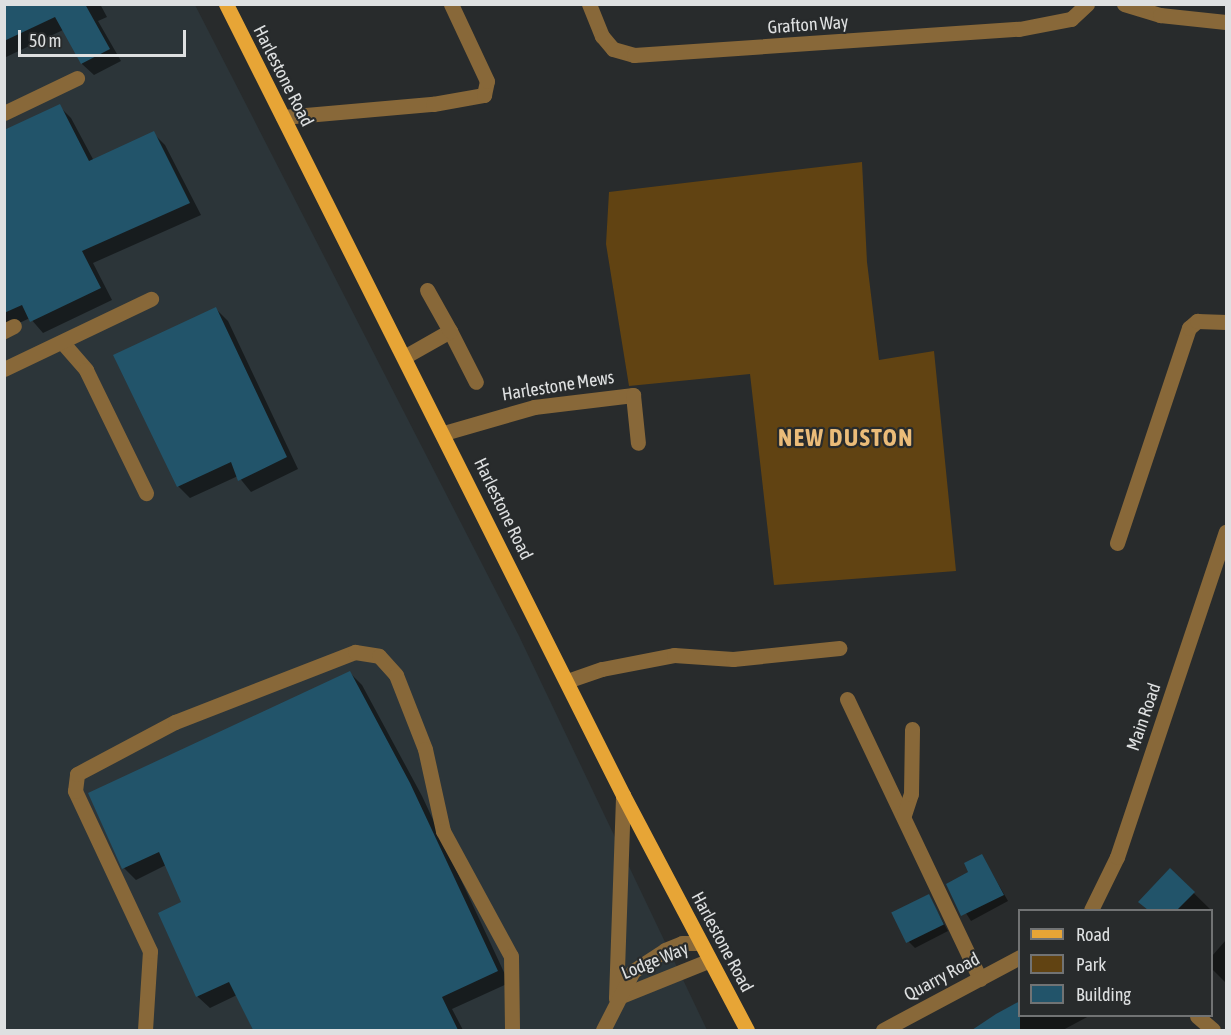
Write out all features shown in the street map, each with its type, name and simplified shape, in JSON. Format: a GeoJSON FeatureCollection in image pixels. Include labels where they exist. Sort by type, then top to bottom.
{"type":"FeatureCollection","features":[{"type":"Feature","properties":{"kind":"main road","name":"Harlestone Road"},"geometry":{"type":"LineString","coordinates":[[226,4],[444,433],[623,795],[708,961],[747,1030]]}},
{"type":"Feature","properties":{"kind":"street"},"geometry":{"type":"LineString","coordinates":[[283,117],[433,104],[484,96],[487,81],[451,4]]}},
{"type":"Feature","properties":{"kind":"street","name":"Grafton Way"},"geometry":{"type":"LineString","coordinates":[[589,4],[602,36],[613,49],[634,56],[1019,29],[1071,19],[1087,4]]}},
{"type":"Feature","properties":{"kind":"street"},"geometry":{"type":"LineString","coordinates":[[1124,4],[1160,15],[1227,22]]}},
{"type":"Feature","properties":{"kind":"street"},"geometry":{"type":"LineString","coordinates":[[4,113],[77,78]]}},
{"type":"Feature","properties":{"kind":"street"},"geometry":{"type":"LineString","coordinates":[[427,290],[476,382]]}},
{"type":"Feature","properties":{"kind":"street"},"geometry":{"type":"LineString","coordinates":[[4,369],[151,299]]}},
{"type":"Feature","properties":{"kind":"street"},"geometry":{"type":"LineString","coordinates":[[1117,543],[1189,328],[1197,321],[1227,322]]}},
{"type":"Feature","properties":{"kind":"street"},"geometry":{"type":"LineString","coordinates":[[404,357],[450,331]]}},
{"type":"Feature","properties":{"kind":"street"},"geometry":{"type":"LineString","coordinates":[[62,342],[86,370],[146,493]]}},
{"type":"Feature","properties":{"kind":"street","name":"Harlestone Mews"},"geometry":{"type":"LineString","coordinates":[[444,433],[534,407],[633,395],[638,442]]}},
{"type":"Feature","properties":{"kind":"street","name":"Main Road"},"geometry":{"type":"LineString","coordinates":[[1091,909],[1117,857],[1227,532]]}},
{"type":"Feature","properties":{"kind":"street"},"geometry":{"type":"LineString","coordinates":[[567,681],[602,669],[674,655],[733,659],[839,648]]}},
{"type":"Feature","properties":{"kind":"street"},"geometry":{"type":"LineString","coordinates":[[131,1030],[146,1027],[150,951],[75,791],[77,774],[175,722],[355,652],[379,656],[396,675],[425,749],[443,831],[511,956],[512,1030]]}},
{"type":"Feature","properties":{"kind":"street"},"geometry":{"type":"LineString","coordinates":[[847,699],[980,979]]}},
{"type":"Feature","properties":{"kind":"street"},"geometry":{"type":"LineString","coordinates":[[904,815],[911,794],[912,729]]}},
{"type":"Feature","properties":{"kind":"street"},"geometry":{"type":"LineString","coordinates":[[616,998],[623,795]]}},
{"type":"Feature","properties":{"kind":"street"},"geometry":{"type":"LineString","coordinates":[[616,998],[633,971],[665,950],[682,943],[699,943]]}},
{"type":"Feature","properties":{"kind":"street","name":"Quarry Road"},"geometry":{"type":"LineString","coordinates":[[883,1030],[1018,958]]}},
{"type":"Feature","properties":{"kind":"street","name":"Lodge Way"},"geometry":{"type":"LineString","coordinates":[[603,1030],[616,998],[708,961]]}},
{"type":"Feature","properties":{"kind":"street"},"geometry":{"type":"LineString","coordinates":[[1198,1017],[1213,1030]]}},
{"type":"Feature","properties":{"kind":"shaded area"},"geometry":{"type":"Polygon","coordinates":[[[5,5],[195,5],[519,636],[707,1030],[5,1030],[5,5]]]}},
{"type":"Feature","properties":{"kind":"green space"},"geometry":{"type":"Polygon","coordinates":[[[862,162],[867,262],[879,360],[934,351],[956,571],[774,585],[750,374],[629,386],[606,244],[609,192],[862,162]]]}},
{"type":"Feature","properties":{"kind":"building"},"geometry":{"type":"Polygon","coordinates":[[[4,4],[85,4],[110,49],[81,64],[55,17],[4,41],[4,4]]]}},
{"type":"Feature","properties":{"kind":"building"},"geometry":{"type":"Polygon","coordinates":[[[60,104],[89,161],[154,131],[190,203],[82,251],[101,288],[30,322],[22,305],[4,313],[4,130],[60,104]]]}},
{"type":"Feature","properties":{"kind":"building"},"geometry":{"type":"Polygon","coordinates":[[[216,307],[287,457],[238,481],[231,462],[177,487],[113,355],[216,307]]]}},
{"type":"Feature","properties":{"kind":"building"},"geometry":{"type":"Polygon","coordinates":[[[350,671],[410,783],[498,971],[442,997],[458,1030],[253,1030],[229,982],[196,997],[158,913],[181,902],[159,852],[122,869],[88,793],[350,671]]]}},
{"type":"Feature","properties":{"kind":"building"},"geometry":{"type":"Polygon","coordinates":[[[982,854],[1004,895],[961,916],[946,884],[968,872],[964,863],[982,854]]]}},
{"type":"Feature","properties":{"kind":"building"},"geometry":{"type":"Polygon","coordinates":[[[1170,868],[1195,892],[1178,909],[1147,909],[1138,902],[1170,868]]]}},
{"type":"Feature","properties":{"kind":"building"},"geometry":{"type":"Polygon","coordinates":[[[929,894],[944,925],[906,943],[891,912],[929,894]]]}},
{"type":"Feature","properties":{"kind":"building"},"geometry":{"type":"Polygon","coordinates":[[[1018,1002],[1020,1030],[972,1030],[1018,1002]]]}},
{"type":"Feature","properties":{"kind":"district","name":"NEW DUSTON"},"geometry":{"type":"Point","coordinates":[846,438]}}]}
